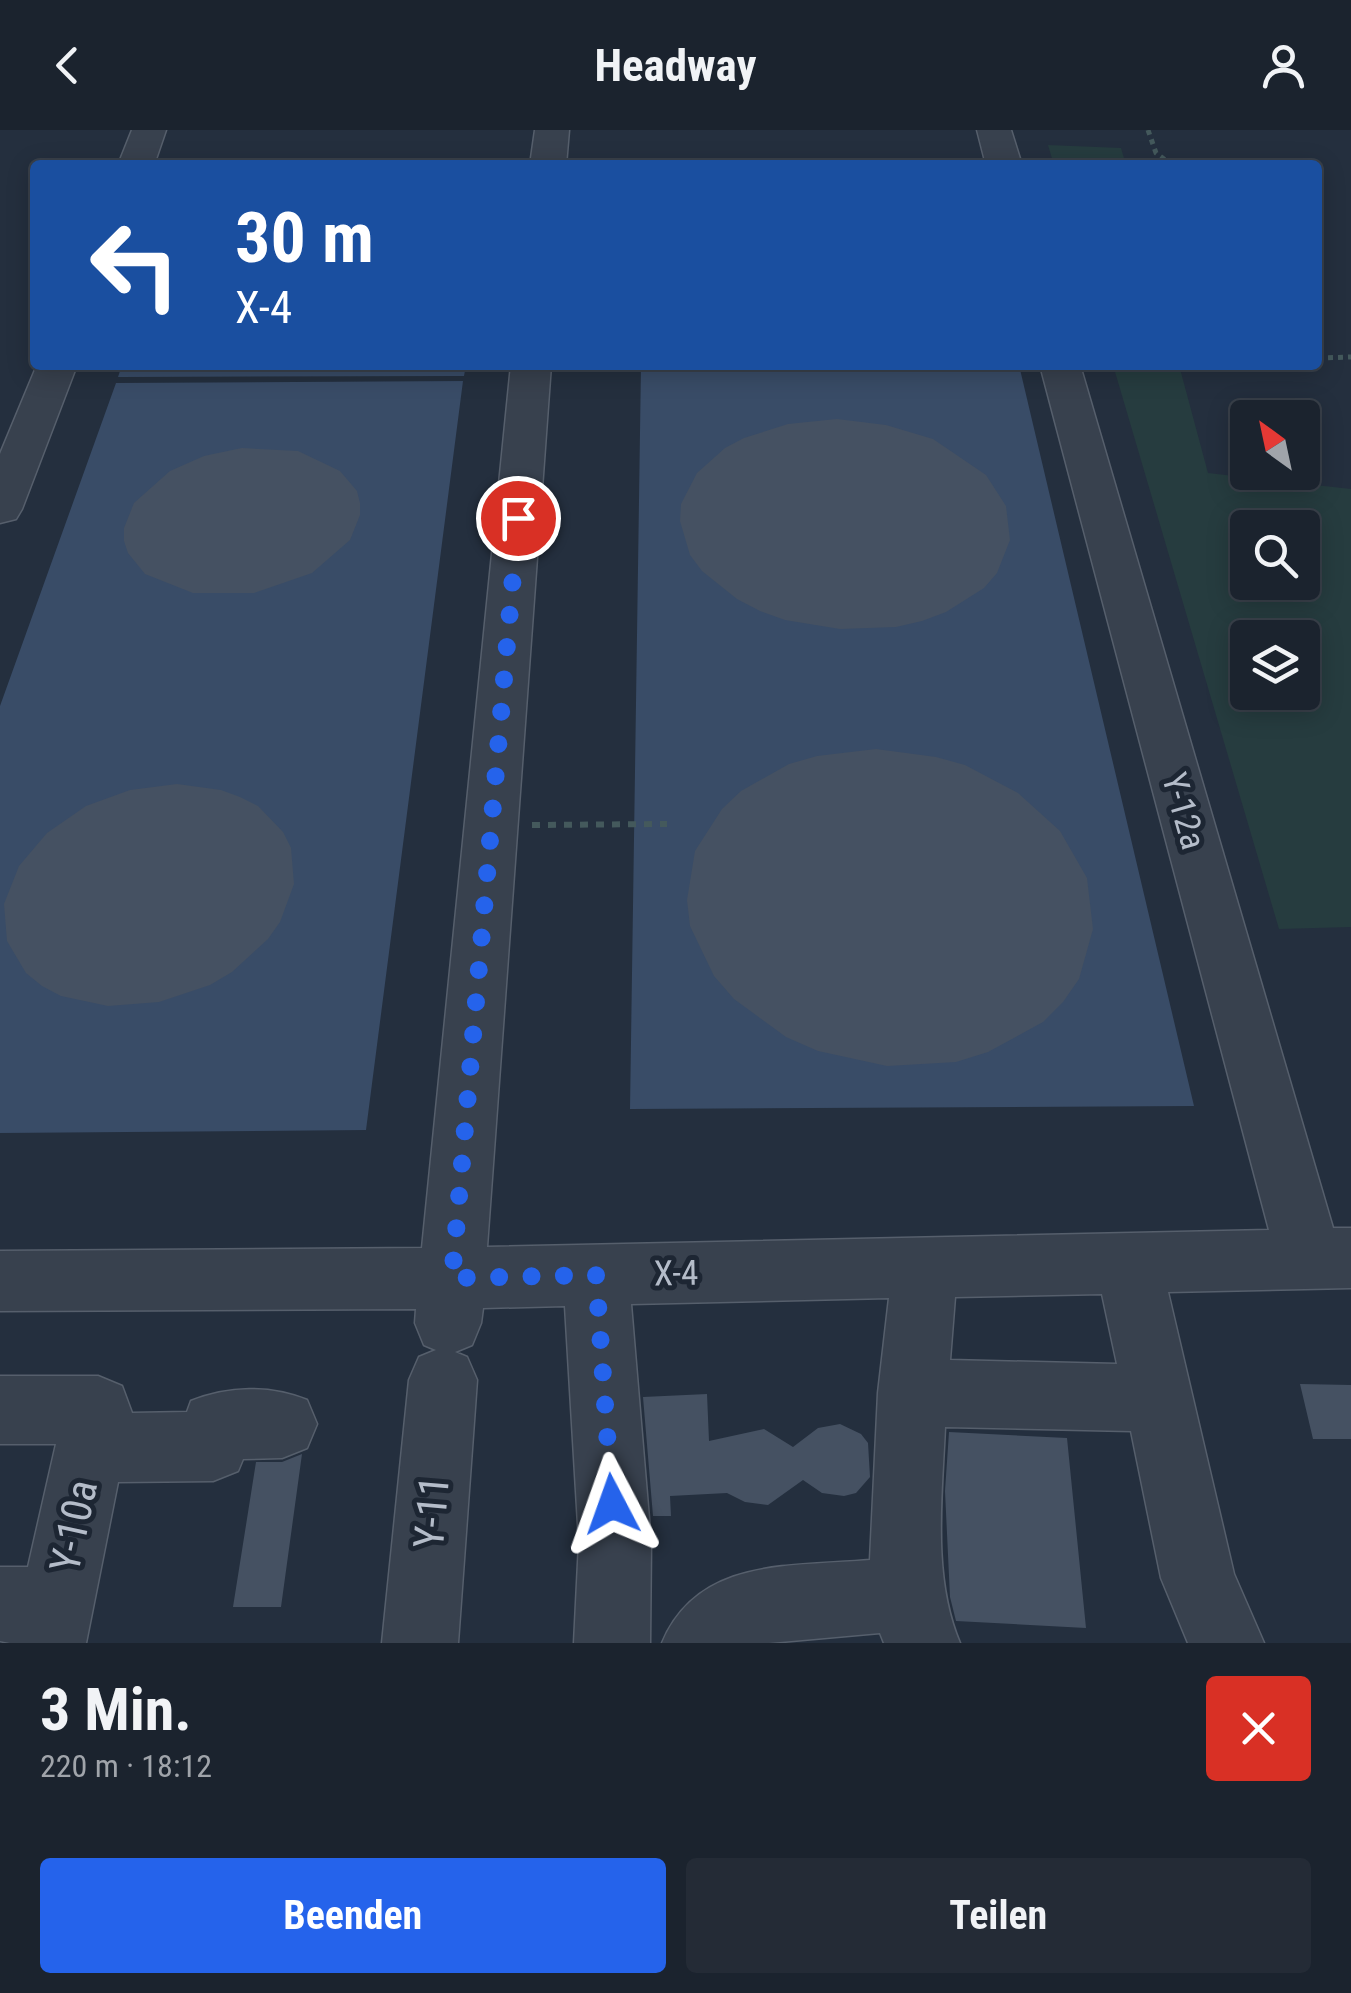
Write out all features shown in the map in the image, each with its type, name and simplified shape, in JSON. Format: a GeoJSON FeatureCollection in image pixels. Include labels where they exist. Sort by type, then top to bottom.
{"type":"FeatureCollection","features":[{"type":"Feature","properties":{"kind":"street"},"geometry":{"type":"LineString","coordinates":[[138,160],[150,130]]}},
{"type":"Feature","properties":{"kind":"street"},"geometry":{"type":"LineString","coordinates":[[549,160],[552,130]]}},
{"type":"Feature","properties":{"kind":"street"},"geometry":{"type":"LineString","coordinates":[[994,130],[1003,160]]}},
{"type":"Feature","properties":{"kind":"street"},"geometry":{"type":"LineString","coordinates":[[0,509],[55,370]]}},
{"type":"Feature","properties":{"kind":"street","name":"Y-11"},"geometry":{"type":"LineString","coordinates":[[420,1643],[531,370]]}},
{"type":"Feature","properties":{"kind":"street","name":"Y-12a"},"geometry":{"type":"LineString","coordinates":[[1062,370],[1330,1258]]}},
{"type":"Feature","properties":{"kind":"street","name":"X-4"},"geometry":{"type":"LineString","coordinates":[[0,1281],[448,1327],[596,1275],[1330,1258]]}},
{"type":"Feature","properties":{"kind":"street"},"geometry":{"type":"LineString","coordinates":[[1128,1262],[1198,1578],[1226,1643]]}},
{"type":"Feature","properties":{"kind":"street"},"geometry":{"type":"LineString","coordinates":[[700,1643],[743,1608],[914,1619],[912,1393],[925,1267]]}},
{"type":"Feature","properties":{"kind":"street"},"geometry":{"type":"LineString","coordinates":[[596,1275],[615,1542],[612,1643]]}},
{"type":"Feature","properties":{"kind":"street"},"geometry":{"type":"LineString","coordinates":[[912,1393],[1158,1398]]}},
{"type":"Feature","properties":{"kind":"street"},"geometry":{"type":"LineString","coordinates":[[0,1410],[94,1429],[213,1446],[216,1425],[282,1424]]}},
{"type":"Feature","properties":{"kind":"street","name":"Y-10a"},"geometry":{"type":"LineString","coordinates":[[35,1617],[94,1429]]}},
{"type":"Feature","properties":{"kind":"path"},"geometry":{"type":"LineString","coordinates":[[1148,130],[1156,153],[1165,160]]}},
{"type":"Feature","properties":{"kind":"path"},"geometry":{"type":"LineString","coordinates":[[1322,358],[1351,357]]}},
{"type":"Feature","properties":{"kind":"path"},"geometry":{"type":"LineString","coordinates":[[491,826],[668,824]]}},
{"type":"Feature","properties":{"kind":"green space"},"geometry":{"type":"Polygon","coordinates":[[[1048,145],[1121,148],[1125,160],[1052,160],[1048,145]]]}},
{"type":"Feature","properties":{"kind":"green space"},"geometry":{"type":"Polygon","coordinates":[[[1114,370],[1180,370],[1208,473],[1230,475],[1230,490],[1320,490],[1320,486],[1351,489],[1351,927],[1279,929],[1114,370]]]}},
{"type":"Feature","properties":{"kind":"water"},"geometry":{"type":"Polygon","coordinates":[[[120,370],[465,370],[464,376],[118,377],[120,370]]]}},
{"type":"Feature","properties":{"kind":"water"},"geometry":{"type":"Polygon","coordinates":[[[641,370],[1020,370],[1194,1106],[630,1109],[641,370]]]}},
{"type":"Feature","properties":{"kind":"water"},"geometry":{"type":"Polygon","coordinates":[[[463,381],[366,1130],[0,1133],[0,706],[116,383],[463,381]]]}},
{"type":"Feature","properties":{"kind":"building"},"geometry":{"type":"Polygon","coordinates":[[[837,419],[886,425],[933,439],[986,475],[1006,506],[1010,540],[997,573],[984,588],[946,612],[922,621],[896,627],[840,629],[785,620],[760,611],[737,599],[702,571],[690,555],[680,521],[681,504],[697,473],[725,448],[744,438],[788,424],[837,419]]]}},
{"type":"Feature","properties":{"kind":"building"},"geometry":{"type":"Polygon","coordinates":[[[242,448],[298,451],[340,471],[357,491],[360,503],[360,515],[350,540],[312,573],[254,593],[193,593],[145,574],[128,553],[124,541],[124,528],[134,503],[170,471],[204,456],[242,448]]]}},
{"type":"Feature","properties":{"kind":"building"},"geometry":{"type":"Polygon","coordinates":[[[876,749],[965,765],[1018,793],[1060,831],[1087,878],[1093,929],[1079,979],[1063,1002],[1043,1022],[988,1052],[956,1062],[887,1066],[818,1051],[786,1037],[734,999],[714,976],[690,926],[687,900],[695,851],[722,809],[741,791],[789,764],[817,756],[876,749]]]}},
{"type":"Feature","properties":{"kind":"building"},"geometry":{"type":"Polygon","coordinates":[[[177,784],[221,790],[240,797],[258,806],[283,832],[291,848],[294,884],[280,922],[268,939],[232,972],[210,985],[159,1002],[108,1006],[61,996],[42,986],[26,973],[7,941],[4,904],[19,866],[47,833],[86,806],[130,790],[177,784]]]}},
{"type":"Feature","properties":{"kind":"building"},"geometry":{"type":"Polygon","coordinates":[[[1300,1384],[1351,1385],[1351,1439],[1313,1439],[1300,1384]]]}},
{"type":"Feature","properties":{"kind":"building"},"geometry":{"type":"Polygon","coordinates":[[[707,1394],[709,1441],[764,1429],[793,1447],[818,1428],[840,1424],[861,1434],[868,1443],[870,1477],[856,1493],[844,1496],[822,1493],[803,1480],[768,1505],[745,1502],[727,1493],[670,1496],[671,1516],[653,1516],[643,1397],[707,1394]]]}},
{"type":"Feature","properties":{"kind":"building"},"geometry":{"type":"Polygon","coordinates":[[[949,1432],[1067,1438],[1086,1628],[956,1621],[950,1597],[945,1491],[949,1432]]]}},
{"type":"Feature","properties":{"kind":"building"},"geometry":{"type":"Polygon","coordinates":[[[302,1454],[281,1607],[233,1607],[256,1462],[282,1462],[302,1454]]]}},
{"type":"Feature","properties":{"kind":"route"},"geometry":{"type":"LineString","coordinates":[[518,518],[452,1278],[596,1275],[612,1504]]}}]}
